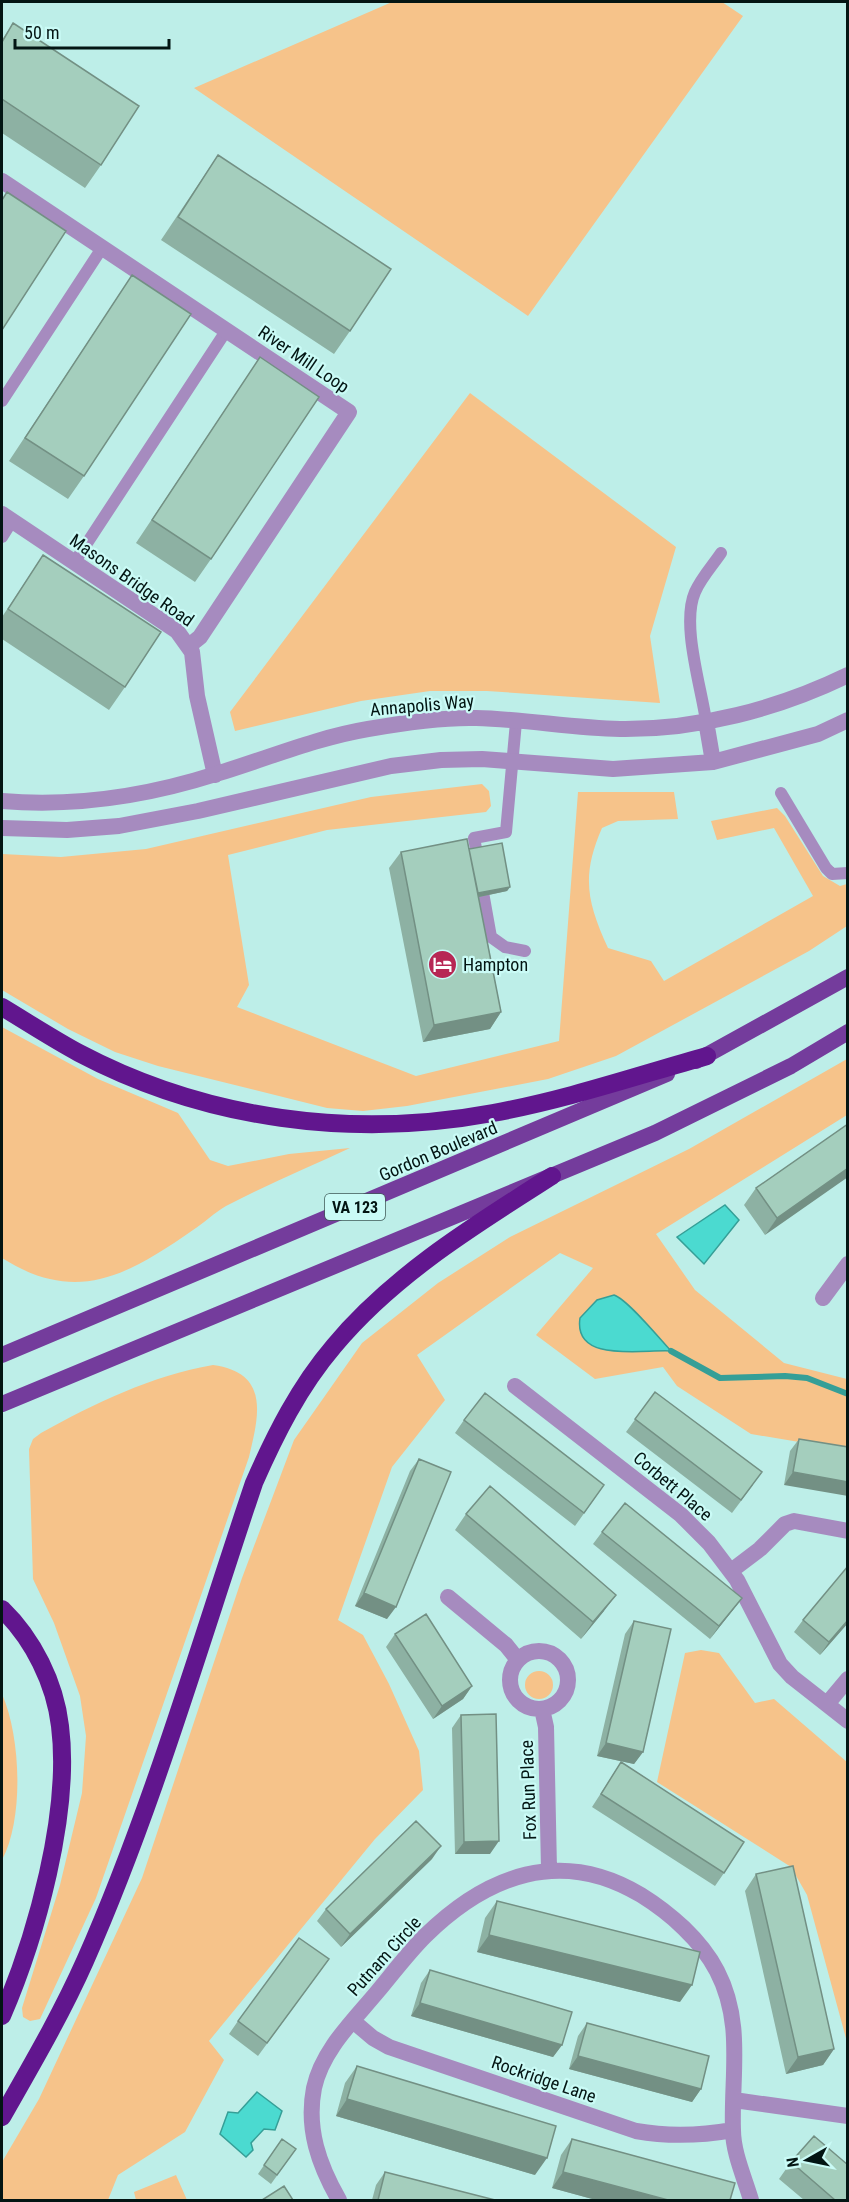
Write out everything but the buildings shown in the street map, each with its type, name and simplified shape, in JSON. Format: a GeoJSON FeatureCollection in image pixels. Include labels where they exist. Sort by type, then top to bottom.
{"type":"FeatureCollection","features":[{"type":"Feature","properties":{"kind":"highway"},"geometry":{"type":"LineString","coordinates":[[2,1007],[80,1053],[131,1077],[184,1095],[250,1113],[306,1122],[355,1126],[402,1124],[492,1114],[593,1089],[707,1056]]}},
{"type":"Feature","properties":{"kind":"highway"},"geometry":{"type":"LineString","coordinates":[[2,2117],[46,2039],[84,1964],[117,1886],[254,1483],[274,1438],[303,1387],[333,1347],[378,1300],[425,1261],[487,1217],[552,1176]]}},
{"type":"Feature","properties":{"kind":"highway"},"geometry":{"type":"LineString","coordinates":[[2,1609],[25,1637],[49,1682],[60,1726],[62,1757],[58,1814],[48,1870],[34,1925],[2,2016]]}},
{"type":"Feature","properties":{"kind":"main road","name":"Gordon Boulevard"},"geometry":{"type":"LineString","coordinates":[[2,1355],[436,1174],[707,1056],[848,977]]}},
{"type":"Feature","properties":{"kind":"main road","name":"VA 123"},"geometry":{"type":"LineString","coordinates":[[2,1404],[552,1176],[709,1108],[791,1066],[848,1032]]}},
{"type":"Feature","properties":{"kind":"street","name":"River Mill Loop"},"geometry":{"type":"LineString","coordinates":[[2,181],[349,412],[200,637],[190,645]]}},
{"type":"Feature","properties":{"kind":"street","name":"Masons Bridge Road"},"geometry":{"type":"LineString","coordinates":[[7,518],[177,631],[190,645],[200,713],[215,775]]}},
{"type":"Feature","properties":{"kind":"street","name":"Annapolis Way"},"geometry":{"type":"LineString","coordinates":[[2,801],[103,800],[215,775],[319,740],[368,729],[442,719],[476,718],[621,729],[706,721],[754,712],[848,675]]}},
{"type":"Feature","properties":{"kind":"street"},"geometry":{"type":"LineString","coordinates":[[2,828],[67,830],[119,826],[198,811],[391,766],[441,760],[613,769],[713,762],[818,734],[848,720]]}},
{"type":"Feature","properties":{"kind":"street"},"geometry":{"type":"LineString","coordinates":[[706,721],[713,762]]}},
{"type":"Feature","properties":{"kind":"street"},"geometry":{"type":"LineString","coordinates":[[823,1298],[848,1264]]}},
{"type":"Feature","properties":{"kind":"street","name":"Corbett Place"},"geometry":{"type":"LineString","coordinates":[[515,1386],[681,1515],[709,1543],[731,1571],[756,1614],[780,1664],[792,1677],[848,1721]]}},
{"type":"Feature","properties":{"kind":"street"},"geometry":{"type":"LineString","coordinates":[[731,1571],[760,1549],[785,1524],[794,1521],[848,1531]]}},
{"type":"Feature","properties":{"kind":"street"},"geometry":{"type":"LineString","coordinates":[[448,1597],[506,1646],[518,1660]]}},
{"type":"Feature","properties":{"kind":"street"},"geometry":{"type":"LineString","coordinates":[[529,1653],[550,1653],[558,1659],[566,1670],[568,1680],[561,1700],[542,1709],[524,1705],[515,1696],[510,1678],[518,1660],[529,1653]]}},
{"type":"Feature","properties":{"kind":"street"},"geometry":{"type":"LineString","coordinates":[[827,1704],[848,1679]]}},
{"type":"Feature","properties":{"kind":"street","name":"Fox Run Place"},"geometry":{"type":"LineString","coordinates":[[542,1709],[546,1727],[549,1869]]}},
{"type":"Feature","properties":{"kind":"street","name":"Putnam Circle"},"geometry":{"type":"LineString","coordinates":[[339,2200],[320,2162],[313,2138],[311,2112],[315,2087],[322,2066],[335,2042],[425,1936],[462,1906],[492,1886],[519,1875],[549,1869],[582,1872],[633,1891],[654,1903],[701,1946],[717,1969],[728,1995],[735,2021],[733,2130],[751,2200]]}},
{"type":"Feature","properties":{"kind":"street","name":"Rockridge Lane"},"geometry":{"type":"LineString","coordinates":[[353,2021],[373,2038],[389,2047],[636,2131],[692,2137],[733,2130]]}},
{"type":"Feature","properties":{"kind":"street"},"geometry":{"type":"LineString","coordinates":[[734,2100],[848,2116]]}},
{"type":"Feature","properties":{"kind":"lane"},"geometry":{"type":"LineString","coordinates":[[2,401],[102,248]]}},
{"type":"Feature","properties":{"kind":"lane"},"geometry":{"type":"LineString","coordinates":[[74,563],[226,331]]}},
{"type":"Feature","properties":{"kind":"lane"},"geometry":{"type":"LineString","coordinates":[[2,537],[7,518]]}},
{"type":"Feature","properties":{"kind":"lane"},"geometry":{"type":"LineString","coordinates":[[706,721],[690,624],[690,607],[696,591],[722,553]]}},
{"type":"Feature","properties":{"kind":"lane"},"geometry":{"type":"LineString","coordinates":[[516,722],[506,832],[474,838],[491,937],[505,946],[525,951]]}},
{"type":"Feature","properties":{"kind":"lane"},"geometry":{"type":"LineString","coordinates":[[781,793],[826,868],[832,874],[848,873]]}},
{"type":"Feature","properties":{"kind":"shaded area"},"geometry":{"type":"Polygon","coordinates":[[[392,2],[722,2],[743,16],[528,316],[194,88],[392,2]]]}},
{"type":"Feature","properties":{"kind":"shaded area"},"geometry":{"type":"Polygon","coordinates":[[[470,393],[676,547],[650,636],[660,703],[487,691],[430,691],[361,701],[235,731],[230,712],[470,393]]]}},
{"type":"Feature","properties":{"kind":"shaded area"},"geometry":{"type":"Polygon","coordinates":[[[482,784],[489,791],[491,806],[486,812],[327,830],[228,855],[249,985],[237,1007],[416,1076],[559,1041],[578,792],[674,792],[678,819],[618,821],[602,828],[595,845],[589,875],[591,902],[608,948],[651,961],[664,981],[813,896],[774,828],[717,840],[711,821],[777,808],[785,816],[823,876],[840,886],[847,884],[847,926],[809,951],[616,1056],[548,1079],[407,1106],[363,1111],[327,1108],[158,1066],[115,1052],[68,1029],[2,990],[2,854],[61,857],[146,849],[371,797],[482,784]]]}},
{"type":"Feature","properties":{"kind":"shaded area"},"geometry":{"type":"Polygon","coordinates":[[[2,1027],[98,1079],[178,1113],[210,1160],[228,1166],[289,1154],[350,1148],[226,1206],[169,1246],[123,1271],[100,1279],[78,1282],[54,1280],[29,1272],[2,1258],[2,1027]]]}},
{"type":"Feature","properties":{"kind":"shaded area"},"geometry":{"type":"Polygon","coordinates":[[[847,1059],[847,1115],[656,1234],[695,1290],[784,1363],[847,1379],[847,1450],[751,1434],[677,1386],[663,1367],[595,1379],[536,1335],[593,1268],[560,1253],[417,1355],[445,1400],[392,1467],[338,1620],[363,1635],[389,1684],[419,1751],[423,1790],[375,1839],[209,2041],[224,2060],[185,2132],[118,2175],[108,2200],[2,2200],[2,2162],[39,2099],[142,1878],[242,1578],[294,1440],[362,1343],[438,1283],[510,1237],[689,1149],[847,1059]]]}},
{"type":"Feature","properties":{"kind":"shaded area"},"geometry":{"type":"Polygon","coordinates":[[[213,1365],[231,1370],[244,1377],[252,1387],[257,1412],[249,1457],[96,1898],[40,2019],[30,2021],[23,2017],[22,2008],[60,1885],[82,1793],[86,1736],[80,1696],[54,1623],[33,1579],[29,1449],[33,1439],[41,1433],[103,1401],[146,1383],[213,1365]]]}},
{"type":"Feature","properties":{"kind":"shaded area"},"geometry":{"type":"Polygon","coordinates":[[[701,1650],[719,1653],[755,1703],[774,1699],[847,1762],[847,2042],[807,1895],[791,1867],[657,1782],[685,1653],[701,1650]]]}},
{"type":"Feature","properties":{"kind":"shaded area"},"geometry":{"type":"Polygon","coordinates":[[[539,1671],[549,1675],[553,1685],[549,1695],[539,1699],[529,1695],[525,1685],[529,1675],[539,1671]]]}},
{"type":"Feature","properties":{"kind":"shaded area"},"geometry":{"type":"Polygon","coordinates":[[[2,1694],[13,1732],[17,1801],[9,1843],[2,1860],[2,1694]]]}},
{"type":"Feature","properties":{"kind":"shaded area"},"geometry":{"type":"Polygon","coordinates":[[[176,2175],[187,2200],[136,2200],[134,2192],[176,2175]]]}},
{"type":"Feature","properties":{"kind":"water"},"geometry":{"type":"Polygon","coordinates":[[[725,1205],[739,1220],[704,1264],[677,1237],[725,1205]]]}},
{"type":"Feature","properties":{"kind":"water"},"geometry":{"type":"Polygon","coordinates":[[[614,1295],[635,1311],[671,1351],[613,1351],[587,1342],[581,1333],[580,1318],[597,1300],[614,1295]]]}},
{"type":"Feature","properties":{"kind":"water"},"geometry":{"type":"Polygon","coordinates":[[[257,2092],[282,2111],[275,2130],[264,2129],[251,2143],[253,2150],[246,2157],[220,2134],[228,2112],[238,2113],[257,2092]]]}},
{"type":"Feature","properties":{"kind":"waterway"},"geometry":{"type":"LineString","coordinates":[[671,1351],[720,1378],[785,1376],[807,1378],[848,1394]]}},
{"type":"Feature","properties":{"kind":"place","name":"Hampton"},"geometry":{"type":"Point","coordinates":[442,964]}}]}
